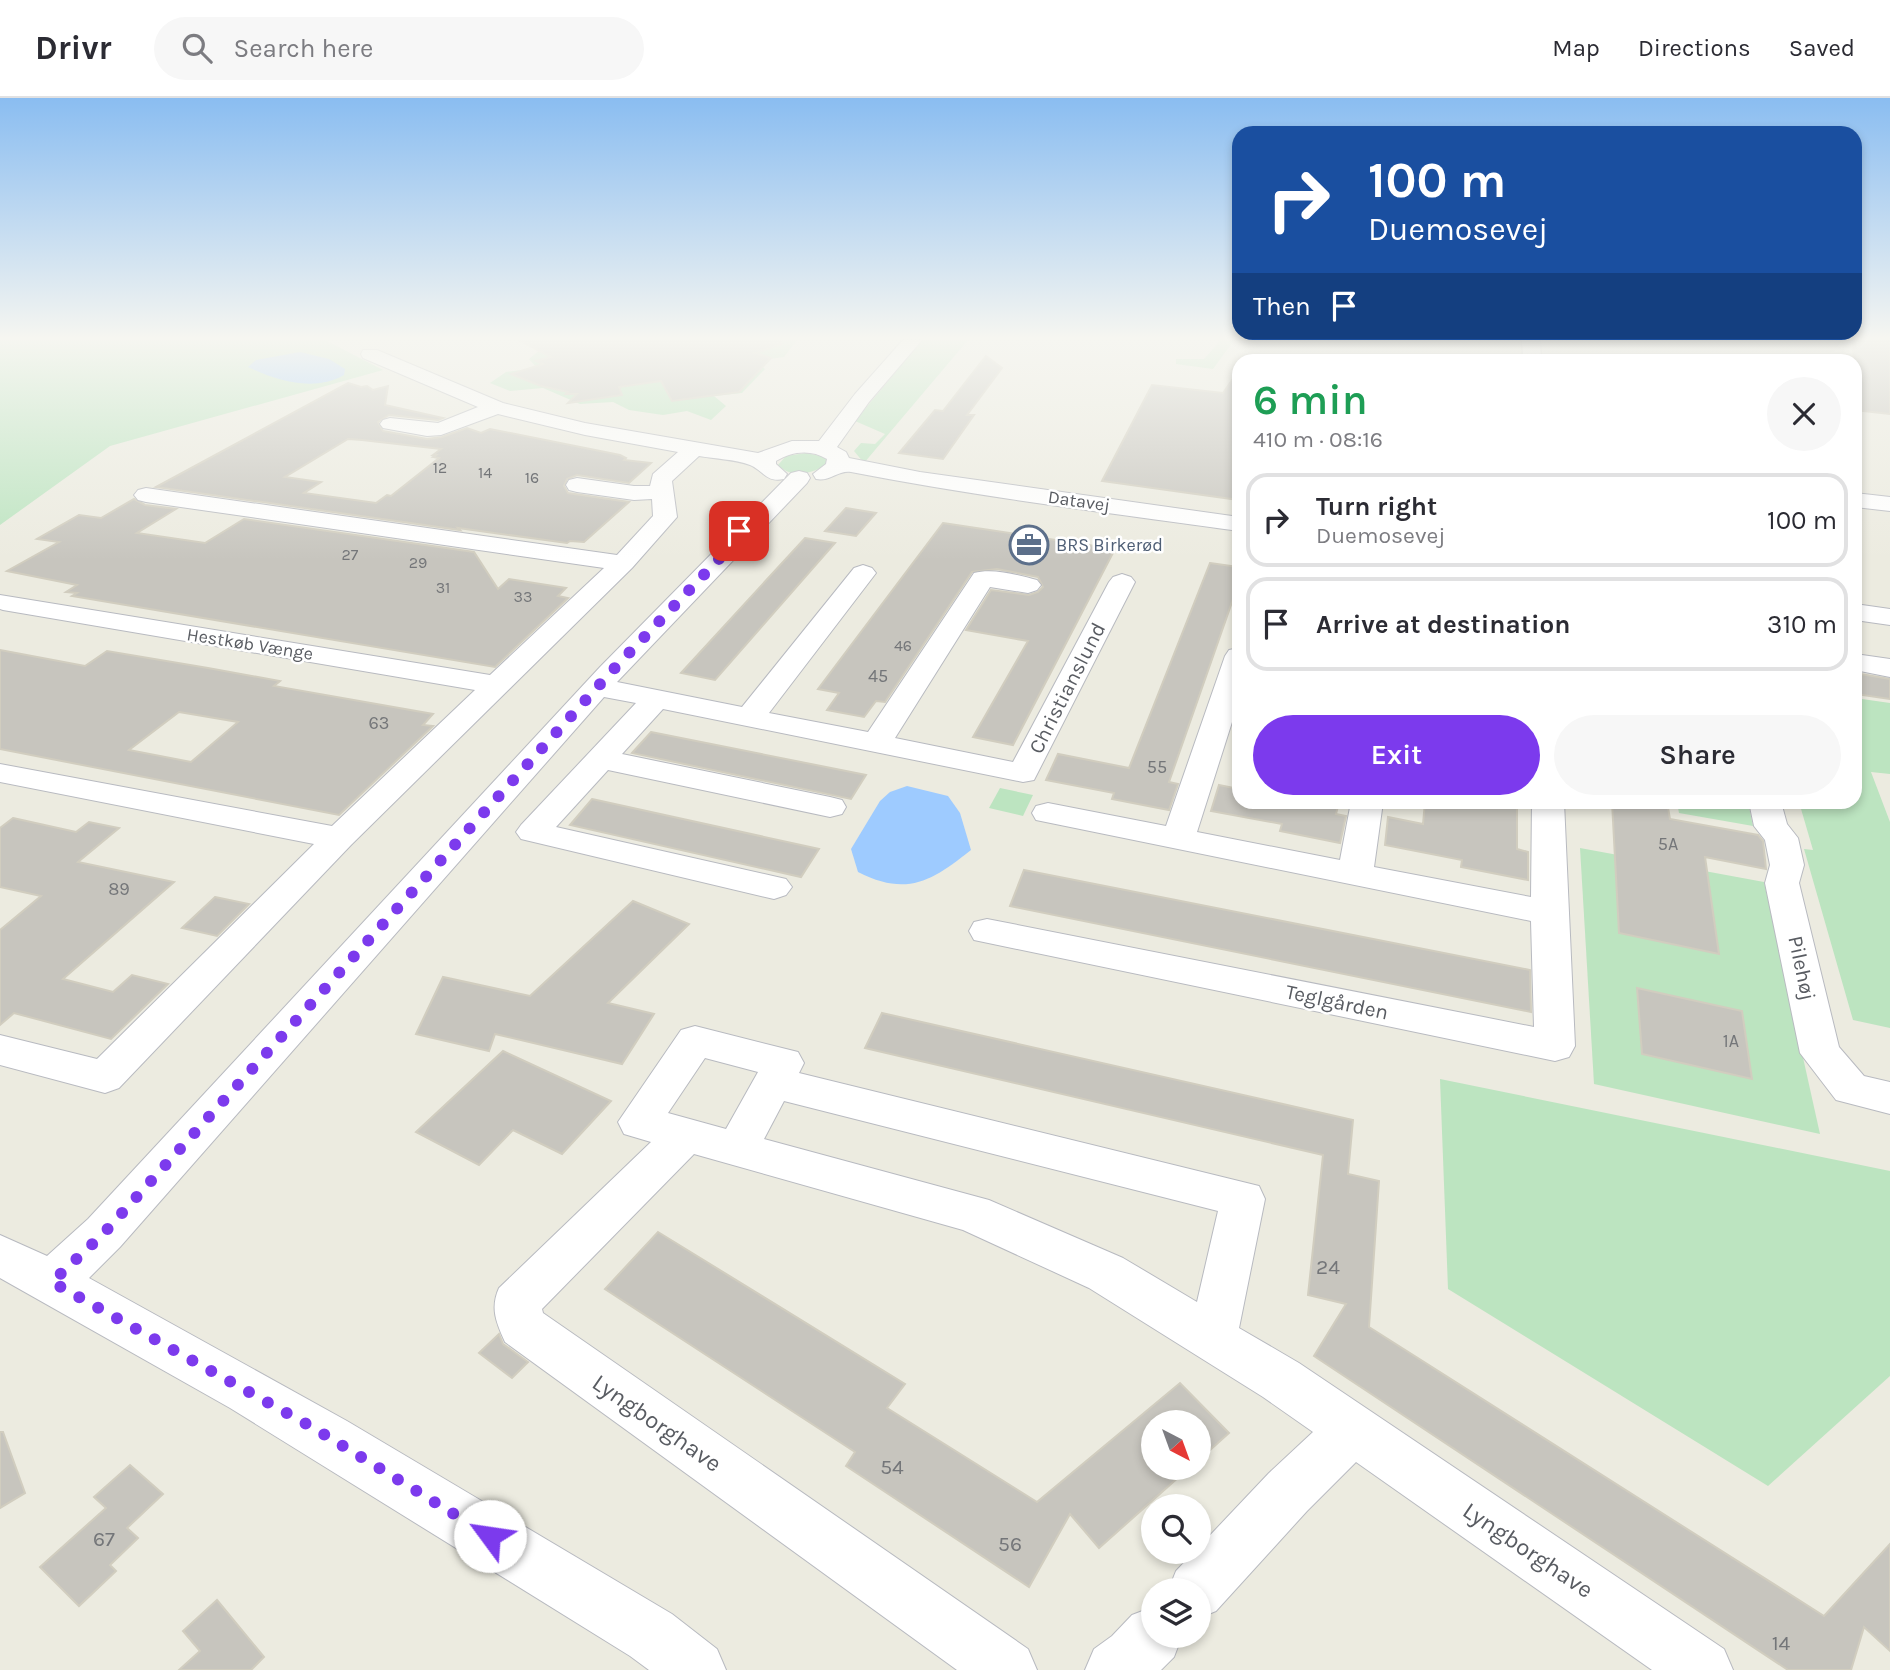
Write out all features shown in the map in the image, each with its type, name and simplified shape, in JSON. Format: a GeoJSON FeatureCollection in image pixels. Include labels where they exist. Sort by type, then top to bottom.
{"type":"FeatureCollection","features":[{"type":"Feature","properties":{"kind":"street"},"geometry":{"type":"LineString","coordinates":[[390,424],[427,430],[440,429],[480,413]]}},
{"type":"Feature","properties":{"kind":"street"},"geometry":{"type":"LineString","coordinates":[[522,413],[585,429],[778,467],[823,458],[852,413]]}},
{"type":"Feature","properties":{"kind":"street"},"geometry":{"type":"LineString","coordinates":[[0,1049],[105,1077],[339,838],[622,563],[664,517],[661,479],[684,447]]}},
{"type":"Feature","properties":{"kind":"street"},"geometry":{"type":"LineString","coordinates":[[52,1282],[104,1233],[598,687],[741,537],[739,531],[778,467],[785,449],[823,458]]}},
{"type":"Feature","properties":{"kind":"street","name":"Datavej"},"geometry":{"type":"LineString","coordinates":[[823,458],[920,479],[1232,523]]}},
{"type":"Feature","properties":{"kind":"street"},"geometry":{"type":"LineString","coordinates":[[577,485],[634,493],[661,492]]}},
{"type":"Feature","properties":{"kind":"street"},"geometry":{"type":"LineString","coordinates":[[146,495],[622,563]]}},
{"type":"Feature","properties":{"kind":"street"},"geometry":{"type":"LineString","coordinates":[[1862,501],[1890,504]]}},
{"type":"Feature","properties":{"kind":"street"},"geometry":{"type":"LineString","coordinates":[[749,718],[863,573]]}},
{"type":"Feature","properties":{"kind":"street"},"geometry":{"type":"LineString","coordinates":[[876,743],[983,578],[1028,585]]}},
{"type":"Feature","properties":{"kind":"street","name":"Christianslund"},"geometry":{"type":"LineString","coordinates":[[598,687],[1023,773],[1122,582]]}},
{"type":"Feature","properties":{"kind":"street","name":"Hestkøb Vænge"},"geometry":{"type":"LineString","coordinates":[[3,602],[496,685]]}},
{"type":"Feature","properties":{"kind":"street"},"geometry":{"type":"LineString","coordinates":[[1862,613],[1890,617]]}},
{"type":"Feature","properties":{"kind":"street"},"geometry":{"type":"LineString","coordinates":[[1862,663],[1890,668]]}},
{"type":"Feature","properties":{"kind":"street"},"geometry":{"type":"LineString","coordinates":[[1178,839],[1232,677]]}},
{"type":"Feature","properties":{"kind":"street"},"geometry":{"type":"LineString","coordinates":[[656,699],[533,832],[774,887]]}},
{"type":"Feature","properties":{"kind":"street"},"geometry":{"type":"LineString","coordinates":[[601,759],[830,807]]}},
{"type":"Feature","properties":{"kind":"street"},"geometry":{"type":"LineString","coordinates":[[0,773],[339,838]]}},
{"type":"Feature","properties":{"kind":"street"},"geometry":{"type":"LineString","coordinates":[[1355,875],[1366,809]]}},
{"type":"Feature","properties":{"kind":"street","name":"Teglgården"},"geometry":{"type":"LineString","coordinates":[[987,931],[1555,1046],[1549,913],[1548,809]]}},
{"type":"Feature","properties":{"kind":"street","name":"Pilehøj"},"geometry":{"type":"LineString","coordinates":[[1767,809],[1771,826],[1781,838],[1787,865],[1782,883],[1821,1053],[1851,1089],[1890,1098]]}},
{"type":"Feature","properties":{"kind":"street"},"geometry":{"type":"LineString","coordinates":[[1048,813],[1549,913]]}},
{"type":"Feature","properties":{"kind":"street","name":"Lyngborghave"},"geometry":{"type":"LineString","coordinates":[[774,1083],[785,1063],[695,1041],[639,1122],[973,1214],[1106,1273],[1213,1337],[1703,1670]]}},
{"type":"Feature","properties":{"kind":"street"},"geometry":{"type":"LineString","coordinates":[[737,1149],[774,1083],[1244,1199],[1213,1337]]}},
{"type":"Feature","properties":{"kind":"street","name":"Lyngborghave"},"geometry":{"type":"LineString","coordinates":[[686,1135],[516,1303],[522,1326],[1007,1670]]}},
{"type":"Feature","properties":{"kind":"street"},"geometry":{"type":"LineString","coordinates":[[0,1255],[317,1430],[650,1635],[696,1670]]}},
{"type":"Feature","properties":{"kind":"street"},"geometry":{"type":"LineString","coordinates":[[1208,1578],[1352,1430]]}},
{"type":"Feature","properties":{"kind":"street"},"geometry":{"type":"LineString","coordinates":[[1115,1670],[1142,1648]]}},
{"type":"Feature","properties":{"kind":"green space"},"geometry":{"type":"Polygon","coordinates":[[[0,413],[227,413],[110,446],[0,525],[0,413]]]}},
{"type":"Feature","properties":{"kind":"green space"},"geometry":{"type":"Polygon","coordinates":[[[693,413],[718,413],[711,420],[693,413]]]}},
{"type":"Feature","properties":{"kind":"green space"},"geometry":{"type":"Polygon","coordinates":[[[861,413],[906,413],[864,463],[854,451],[861,443],[875,444],[885,434],[855,421],[861,413]]]}},
{"type":"Feature","properties":{"kind":"green space"},"geometry":{"type":"Polygon","coordinates":[[[806,453],[825,457],[829,463],[817,470],[797,474],[778,465],[786,456],[806,453]]]}},
{"type":"Feature","properties":{"kind":"green space"},"geometry":{"type":"Polygon","coordinates":[[[1862,699],[1890,703],[1890,774],[1871,772],[1890,822],[1890,1028],[1853,1020],[1804,849],[1813,850],[1801,809],[1862,809],[1862,699]]]}},
{"type":"Feature","properties":{"kind":"green space"},"geometry":{"type":"Polygon","coordinates":[[[1000,788],[1033,795],[1023,816],[989,808],[1000,788]]]}},
{"type":"Feature","properties":{"kind":"green space"},"geometry":{"type":"Polygon","coordinates":[[[1678,809],[1749,809],[1753,826],[1679,813],[1678,809]]]}},
{"type":"Feature","properties":{"kind":"green space"},"geometry":{"type":"Polygon","coordinates":[[[1580,848],[1764,882],[1820,1134],[1594,1084],[1580,848]]]}},
{"type":"Feature","properties":{"kind":"green space"},"geometry":{"type":"Polygon","coordinates":[[[1440,1079],[1890,1171],[1890,1376],[1768,1486],[1448,1289],[1440,1079]]]}},
{"type":"Feature","properties":{"kind":"water"},"geometry":{"type":"Polygon","coordinates":[[[907,786],[948,796],[960,813],[971,850],[944,870],[918,882],[905,884],[875,880],[858,872],[851,849],[880,801],[890,792],[907,786]]]}},
{"type":"Feature","properties":{"kind":"building"},"geometry":{"type":"Polygon","coordinates":[[[292,413],[422,413],[443,418],[438,420],[389,415],[378,422],[383,431],[427,439],[467,428],[481,433],[490,429],[620,455],[626,458],[624,460],[651,463],[629,483],[577,475],[567,479],[564,486],[568,493],[629,502],[584,542],[567,543],[458,528],[460,530],[156,487],[292,413]],[[348,439],[285,477],[321,482],[304,493],[376,503],[387,495],[391,496],[439,458],[433,455],[441,449],[348,439]]]}},
{"type":"Feature","properties":{"kind":"building"},"geometry":{"type":"Polygon","coordinates":[[[932,413],[974,415],[943,459],[899,453],[932,413]]]}},
{"type":"Feature","properties":{"kind":"building"},"geometry":{"type":"Polygon","coordinates":[[[1137,413],[1232,413],[1232,499],[1102,481],[1137,413]]]}},
{"type":"Feature","properties":{"kind":"building"},"geometry":{"type":"Polygon","coordinates":[[[134,499],[145,505],[176,509],[137,533],[205,543],[244,519],[474,552],[498,589],[509,579],[566,588],[558,596],[568,598],[495,667],[72,596],[77,593],[66,592],[77,585],[7,571],[59,542],[37,539],[79,515],[101,518],[134,499]]]}},
{"type":"Feature","properties":{"kind":"building"},"geometry":{"type":"Polygon","coordinates":[[[846,508],[876,513],[856,536],[825,531],[846,508]]]}},
{"type":"Feature","properties":{"kind":"building"},"geometry":{"type":"Polygon","coordinates":[[[943,523],[1115,549],[1013,745],[973,737],[1028,641],[966,630],[991,590],[1029,595],[1043,587],[1038,577],[997,569],[972,572],[885,702],[876,701],[864,717],[827,710],[839,693],[818,689],[943,523]]]}},
{"type":"Feature","properties":{"kind":"building"},"geometry":{"type":"Polygon","coordinates":[[[805,538],[835,543],[715,680],[681,673],[805,538]]]}},
{"type":"Feature","properties":{"kind":"building"},"geometry":{"type":"Polygon","coordinates":[[[1210,563],[1232,566],[1232,602],[1169,782],[1178,784],[1169,810],[1112,799],[1114,793],[1046,780],[1058,754],[1129,768],[1210,563]]]}},
{"type":"Feature","properties":{"kind":"building"},"geometry":{"type":"Polygon","coordinates":[[[0,650],[85,666],[107,651],[280,681],[274,686],[433,714],[423,725],[433,726],[339,815],[0,749],[0,650]],[[179,712],[129,750],[191,762],[238,722],[179,712]]]}},
{"type":"Feature","properties":{"kind":"building"},"geometry":{"type":"Polygon","coordinates":[[[1862,674],[1890,679],[1890,699],[1862,695],[1862,674]]]}},
{"type":"Feature","properties":{"kind":"building"},"geometry":{"type":"Polygon","coordinates":[[[651,732],[866,775],[851,799],[632,753],[651,732]]]}},
{"type":"Feature","properties":{"kind":"building"},"geometry":{"type":"Polygon","coordinates":[[[1219,785],[1232,788],[1232,809],[1337,809],[1336,814],[1346,816],[1340,843],[1280,831],[1282,824],[1211,811],[1219,785]]]}},
{"type":"Feature","properties":{"kind":"building"},"geometry":{"type":"Polygon","coordinates":[[[592,799],[819,849],[801,877],[570,825],[592,799]]]}},
{"type":"Feature","properties":{"kind":"building"},"geometry":{"type":"Polygon","coordinates":[[[1424,809],[1517,809],[1517,849],[1528,852],[1528,880],[1461,867],[1462,860],[1385,845],[1388,817],[1423,824],[1424,809]]]}},
{"type":"Feature","properties":{"kind":"building"},"geometry":{"type":"Polygon","coordinates":[[[1612,809],[1668,809],[1670,819],[1758,835],[1763,841],[1766,869],[1705,857],[1719,954],[1619,933],[1612,809]]]}},
{"type":"Feature","properties":{"kind":"building"},"geometry":{"type":"Polygon","coordinates":[[[13,818],[76,832],[89,822],[119,828],[78,862],[174,882],[63,979],[113,992],[132,975],[168,984],[111,1039],[14,1013],[0,1025],[0,930],[41,896],[0,887],[0,828],[13,818]]]}},
{"type":"Feature","properties":{"kind":"building"},"geometry":{"type":"Polygon","coordinates":[[[1024,870],[1530,970],[1531,1012],[1010,906],[1024,870]]]}},
{"type":"Feature","properties":{"kind":"building"},"geometry":{"type":"Polygon","coordinates":[[[215,897],[249,904],[217,936],[182,928],[215,897]]]}},
{"type":"Feature","properties":{"kind":"building"},"geometry":{"type":"Polygon","coordinates":[[[633,901],[689,924],[608,1003],[654,1014],[622,1064],[495,1034],[489,1051],[416,1034],[443,977],[530,996],[633,901]]]}},
{"type":"Feature","properties":{"kind":"building"},"geometry":{"type":"Polygon","coordinates":[[[1637,988],[1742,1011],[1752,1079],[1642,1054],[1637,988]]]}},
{"type":"Feature","properties":{"kind":"building"},"geometry":{"type":"Polygon","coordinates":[[[882,1013],[1353,1120],[1348,1174],[1379,1181],[1369,1327],[1824,1616],[1890,1544],[1890,1651],[1864,1627],[1851,1670],[1788,1670],[1314,1356],[1346,1304],[1308,1295],[1323,1155],[865,1048],[882,1013]]]}},
{"type":"Feature","properties":{"kind":"building"},"geometry":{"type":"Polygon","coordinates":[[[503,1051],[611,1101],[562,1154],[513,1130],[479,1165],[416,1132],[503,1051]]]}},
{"type":"Feature","properties":{"kind":"building"},"geometry":{"type":"Polygon","coordinates":[[[658,1232],[905,1384],[887,1408],[1037,1502],[1141,1415],[1141,1480],[1176,1480],[1160,1494],[1141,1494],[1141,1511],[1099,1548],[1070,1514],[1029,1587],[846,1466],[855,1452],[605,1289],[658,1232]]]}},
{"type":"Feature","properties":{"kind":"building"},"geometry":{"type":"Polygon","coordinates":[[[499,1334],[503,1344],[528,1362],[512,1378],[479,1353],[499,1334]]]}},
{"type":"Feature","properties":{"kind":"building"},"geometry":{"type":"Polygon","coordinates":[[[1180,1383],[1206,1410],[1148,1410],[1180,1383]]]}},
{"type":"Feature","properties":{"kind":"building"},"geometry":{"type":"Polygon","coordinates":[[[1211,1415],[1229,1433],[1211,1449],[1211,1415]]]}},
{"type":"Feature","properties":{"kind":"building"},"geometry":{"type":"Polygon","coordinates":[[[0,1432],[3,1432],[25,1493],[0,1508],[0,1432]]]}},
{"type":"Feature","properties":{"kind":"building"},"geometry":{"type":"Polygon","coordinates":[[[130,1465],[163,1494],[127,1528],[138,1538],[110,1565],[116,1571],[79,1606],[40,1567],[106,1508],[94,1497],[130,1465]]]}},
{"type":"Feature","properties":{"kind":"building"},"geometry":{"type":"Polygon","coordinates":[[[217,1600],[264,1657],[251,1670],[179,1670],[200,1651],[183,1631],[217,1600]]]}},
{"type":"Feature","properties":{"kind":"place","name":"BRS Birkerød"},"geometry":{"type":"Point","coordinates":[1029,545]}},
{"type":"Feature","properties":{"kind":"route"},"geometry":{"type":"LineString","coordinates":[[490,1536],[317,1430],[52,1282],[104,1233],[610,673],[737,540],[739,531]]}}]}
